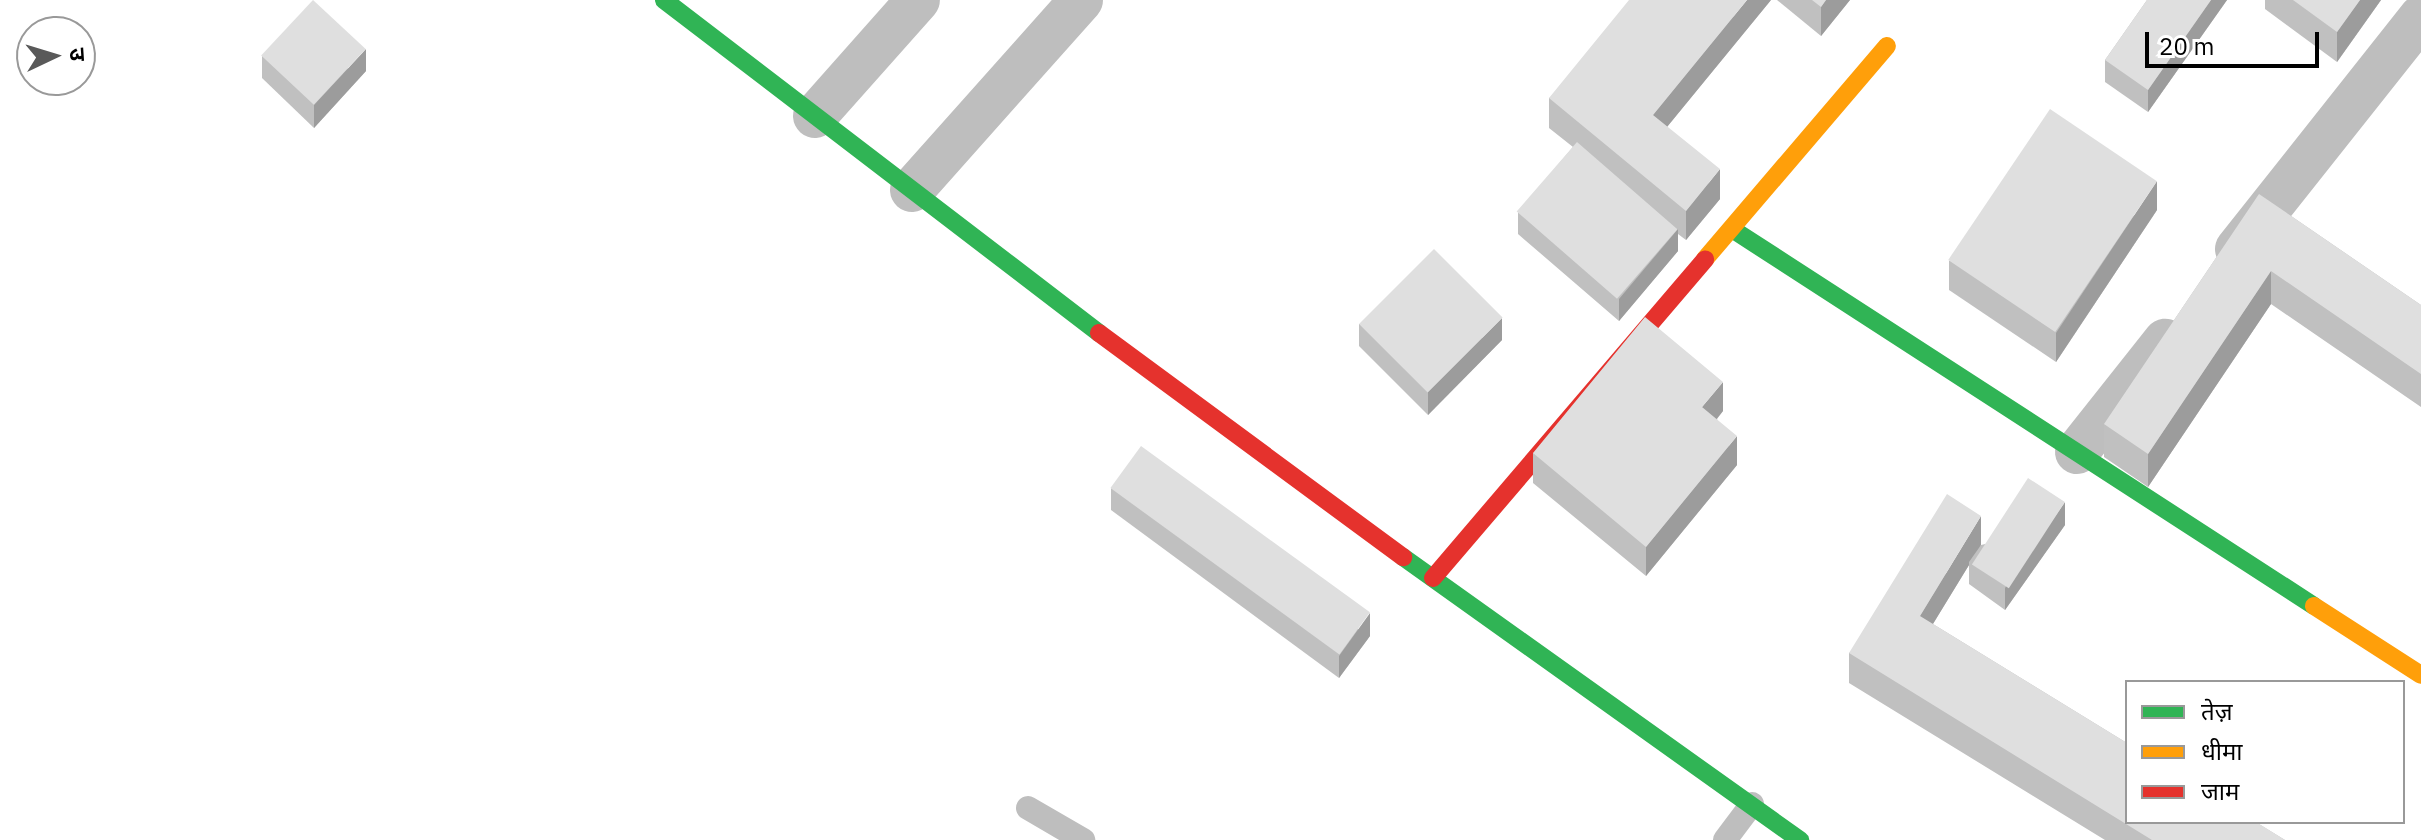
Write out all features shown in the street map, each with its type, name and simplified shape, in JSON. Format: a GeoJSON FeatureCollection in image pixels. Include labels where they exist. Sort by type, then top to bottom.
{"type":"FeatureCollection","features":[{"type":"Feature","properties":{"kind":"street"},"geometry":{"type":"LineString","coordinates":[[664,0],[1208,417],[1800,840]]}},
{"type":"Feature","properties":{"kind":"street"},"geometry":{"type":"LineString","coordinates":[[815,116],[918,0]]}},
{"type":"Feature","properties":{"kind":"street"},"geometry":{"type":"LineString","coordinates":[[912,190],[1081,0]]}},
{"type":"Feature","properties":{"kind":"street"},"geometry":{"type":"LineString","coordinates":[[2077,452],[2421,17]]}},
{"type":"Feature","properties":{"kind":"street"},"geometry":{"type":"LineString","coordinates":[[1433,578],[1887,46]]}},
{"type":"Feature","properties":{"kind":"street"},"geometry":{"type":"LineString","coordinates":[[1732,229],[2421,675]]}},
{"type":"Feature","properties":{"kind":"lane"},"geometry":{"type":"LineString","coordinates":[[1725,840],[1752,804]]}},
{"type":"Feature","properties":{"kind":"lane"},"geometry":{"type":"LineString","coordinates":[[1028,808],[1083,840]]}},
{"type":"Feature","properties":{"kind":"building"},"geometry":{"type":"Polygon","coordinates":[[[313,0],[366,49],[314,105],[261,56],[313,0]]]}},
{"type":"Feature","properties":{"kind":"building"},"geometry":{"type":"Polygon","coordinates":[[[1629,0],[1747,0],[1653,115],[1720,169],[1686,211],[1549,98],[1629,0]]]}},
{"type":"Feature","properties":{"kind":"building"},"geometry":{"type":"Polygon","coordinates":[[[1812,0],[1826,0],[1821,7],[1812,0]]]}},
{"type":"Feature","properties":{"kind":"building"},"geometry":{"type":"Polygon","coordinates":[[[2147,0],[2211,0],[2148,90],[2105,60],[2147,0]]]}},
{"type":"Feature","properties":{"kind":"building"},"geometry":{"type":"Polygon","coordinates":[[[2293,0],[2360,0],[2337,32],[2293,0]]]}},
{"type":"Feature","properties":{"kind":"building"},"geometry":{"type":"Polygon","coordinates":[[[2050,109],[2157,181],[2055,332],[1948,260],[2050,109]]]}},
{"type":"Feature","properties":{"kind":"building"},"geometry":{"type":"Polygon","coordinates":[[[1577,142],[1677,229],[1617,299],[1517,211],[1577,142]]]}},
{"type":"Feature","properties":{"kind":"building"},"geometry":{"type":"Polygon","coordinates":[[[2259,194],[2421,305],[2421,374],[2271,271],[2148,454],[2104,424],[2259,194]]]}},
{"type":"Feature","properties":{"kind":"building"},"geometry":{"type":"Polygon","coordinates":[[[1434,249],[1503,318],[1428,393],[1359,324],[1434,249]]]}},
{"type":"Feature","properties":{"kind":"building"},"geometry":{"type":"Polygon","coordinates":[[[1645,317],[1723,382],[1702,407],[1737,436],[1646,547],[1533,453],[1645,317]]]}},
{"type":"Feature","properties":{"kind":"building"},"geometry":{"type":"Polygon","coordinates":[[[1141,446],[1370,612],[1339,654],[1110,488],[1141,446]]]}},
{"type":"Feature","properties":{"kind":"building"},"geometry":{"type":"Polygon","coordinates":[[[2028,478],[2065,502],[2009,588],[1972,564],[2028,478]]]}},
{"type":"Feature","properties":{"kind":"building"},"geometry":{"type":"Polygon","coordinates":[[[1947,494],[1981,516],[1920,616],[2125,742],[2125,823],[1849,653],[1947,494]]]}},
{"type":"Feature","properties":{"kind":"building"},"geometry":{"type":"Polygon","coordinates":[[[2126,824],[2259,824],[2285,840],[2152,840],[2126,824]]]}},
{"type":"Feature","properties":{"kind":"traffic: fast"},"geometry":{"type":"LineString","coordinates":[[664,0],[1099,333]]}},
{"type":"Feature","properties":{"kind":"traffic: fast"},"geometry":{"type":"LineString","coordinates":[[1732,229],[2314,606]]}},
{"type":"Feature","properties":{"kind":"traffic: fast"},"geometry":{"type":"LineString","coordinates":[[1403,557],[1800,840]]}},
{"type":"Feature","properties":{"kind":"traffic: slow"},"geometry":{"type":"LineString","coordinates":[[1705,259],[1887,46]]}},
{"type":"Feature","properties":{"kind":"traffic: slow"},"geometry":{"type":"LineString","coordinates":[[2314,606],[2421,675]]}},
{"type":"Feature","properties":{"kind":"traffic: jam"},"geometry":{"type":"LineString","coordinates":[[1433,578],[1705,259]]}},
{"type":"Feature","properties":{"kind":"traffic: jam"},"geometry":{"type":"LineString","coordinates":[[1099,333],[1403,557]]}}]}
